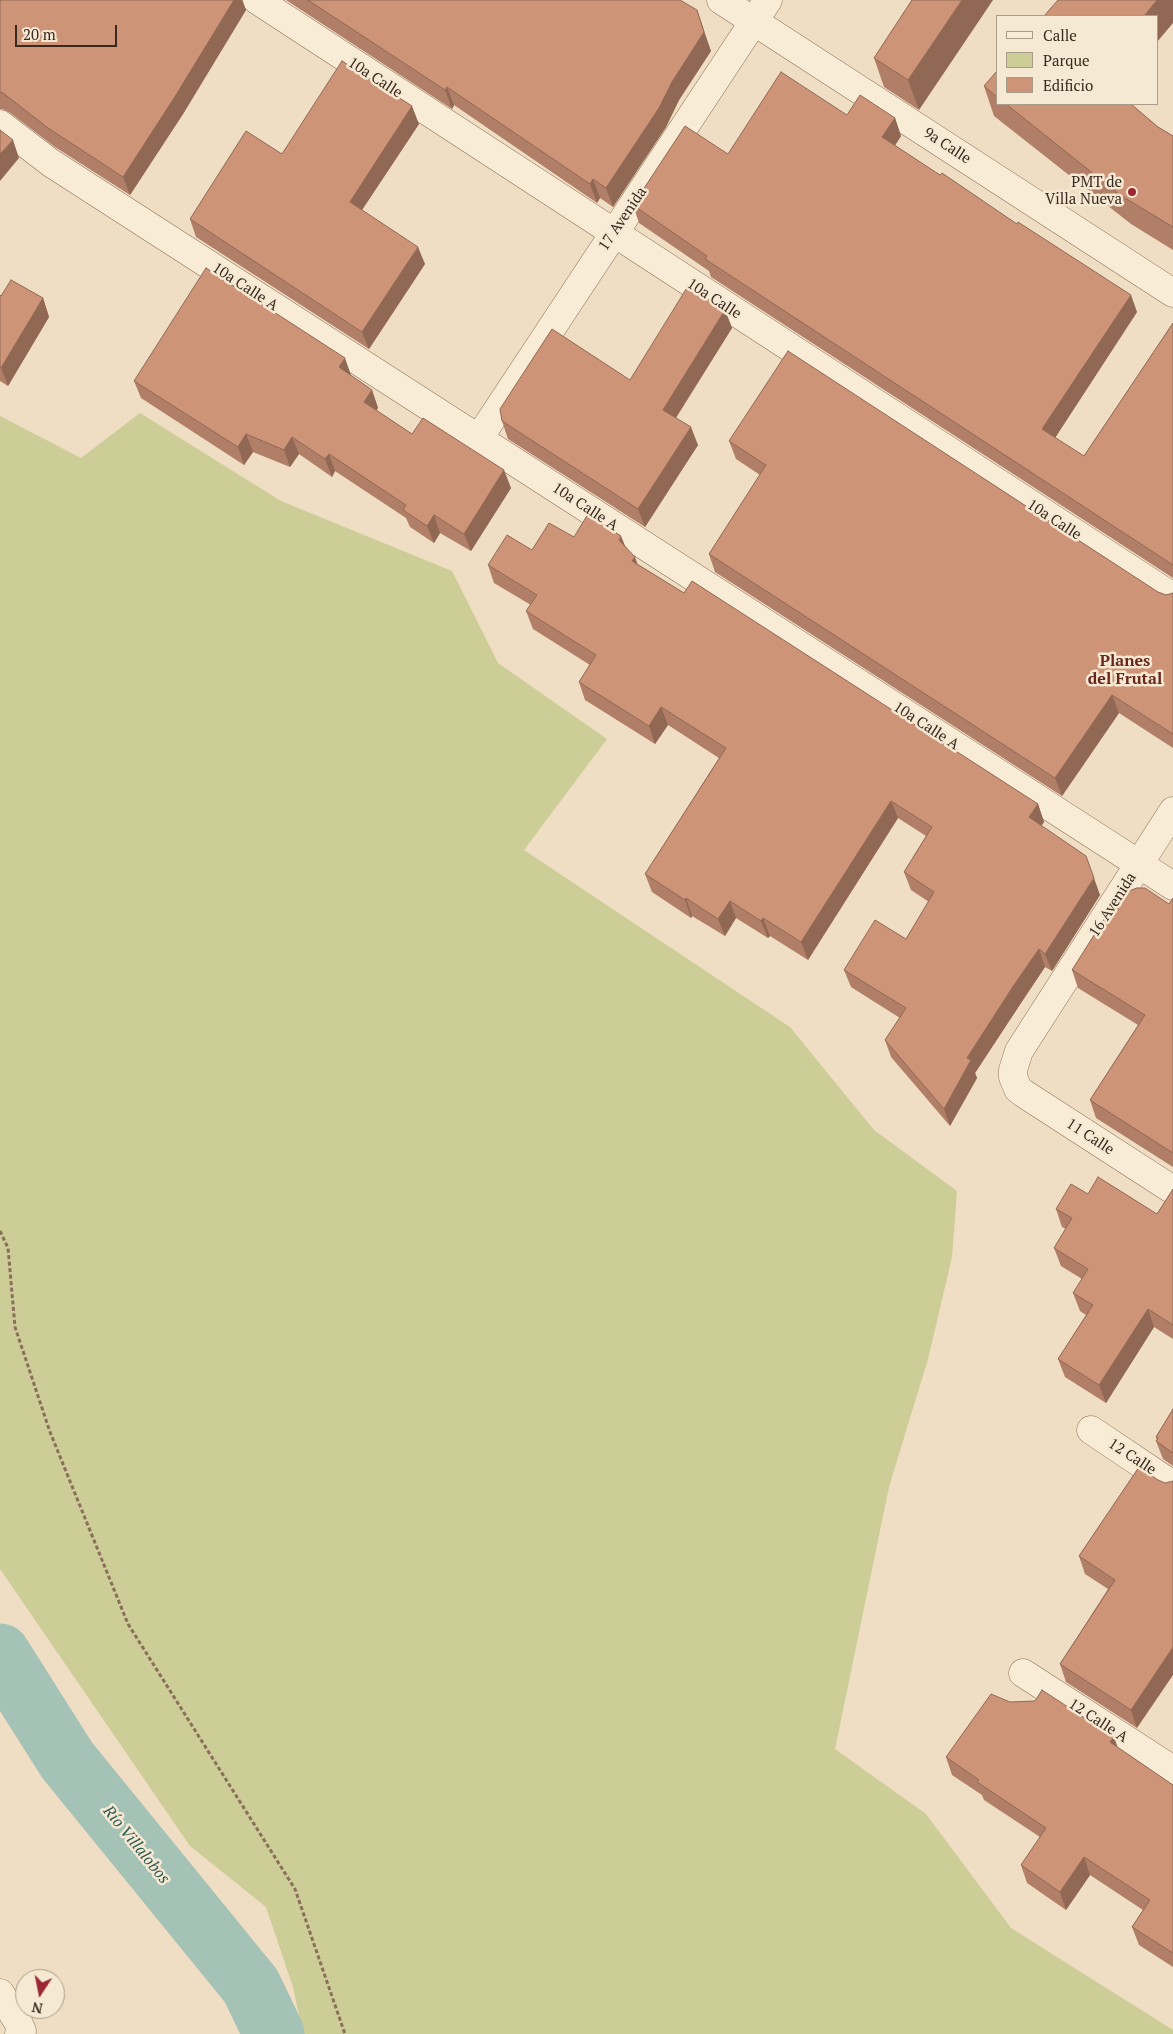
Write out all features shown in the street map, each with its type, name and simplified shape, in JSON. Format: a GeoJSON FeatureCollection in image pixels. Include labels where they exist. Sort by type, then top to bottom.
{"type":"FeatureCollection","features":[{"type":"Feature","properties":{"kind":"street","name":"10a Calle"},"geometry":{"type":"LineString","coordinates":[[257,0],[1173,597]]}},
{"type":"Feature","properties":{"kind":"street","name":"9a Calle"},"geometry":{"type":"LineString","coordinates":[[721,0],[761,11],[1173,293]]}},
{"type":"Feature","properties":{"kind":"street","name":"17 Avenida"},"geometry":{"type":"LineString","coordinates":[[478,438],[761,11]]}},
{"type":"Feature","properties":{"kind":"street","name":"10a Calle A"},"geometry":{"type":"LineString","coordinates":[[0,124],[51,163],[1173,886]]}},
{"type":"Feature","properties":{"kind":"street","name":"16 Avenida"},"geometry":{"type":"LineString","coordinates":[[1013,1077],[1013,1070],[1020,1052],[1173,811]]}},
{"type":"Feature","properties":{"kind":"street","name":"11 Calle"},"geometry":{"type":"LineString","coordinates":[[1013,1077],[1018,1089],[1023,1093],[1173,1190]]}},
{"type":"Feature","properties":{"kind":"street","name":"12 Calle"},"geometry":{"type":"LineString","coordinates":[[1091,1430],[1173,1484]]}},
{"type":"Feature","properties":{"kind":"street","name":"12 Calle A"},"geometry":{"type":"LineString","coordinates":[[1023,1673],[1173,1770]]}},
{"type":"Feature","properties":{"kind":"street"},"geometry":{"type":"LineString","coordinates":[[0,1993],[18,2022],[22,2031],[19,2034]]}},
{"type":"Feature","properties":{"kind":"path"},"geometry":{"type":"LineString","coordinates":[[0,1231],[8,1248],[16,1327],[50,1432],[128,1624],[295,1889],[345,2034]]}},
{"type":"Feature","properties":{"kind":"green space"},"geometry":{"type":"Polygon","coordinates":[[[140,413],[281,501],[452,571],[498,663],[607,739],[524,850],[790,1027],[874,1130],[957,1191],[952,1257],[928,1359],[889,1487],[835,1749],[926,1814],[1011,1928],[1173,2030],[1173,2034],[303,2034],[293,1987],[266,1907],[190,1846],[0,1569],[0,416],[81,458],[140,413]]]}},
{"type":"Feature","properties":{"kind":"building"},"geometry":{"type":"Polygon","coordinates":[[[0,0],[234,0],[123,177],[48,128],[0,92],[0,0]]]}},
{"type":"Feature","properties":{"kind":"building"},"geometry":{"type":"Polygon","coordinates":[[[308,0],[680,0],[697,10],[704,32],[672,82],[659,108],[606,188],[593,179],[590,184],[447,87],[445,90],[308,0]]]}},
{"type":"Feature","properties":{"kind":"building"},"geometry":{"type":"Polygon","coordinates":[[[912,0],[962,0],[908,80],[874,58],[912,0]]]}},
{"type":"Feature","properties":{"kind":"building"},"geometry":{"type":"Polygon","coordinates":[[[1058,0],[1157,0],[1145,15],[1045,15],[1058,0]]]}},
{"type":"Feature","properties":{"kind":"building"},"geometry":{"type":"Polygon","coordinates":[[[342,61],[412,106],[350,202],[418,247],[362,332],[190,219],[246,131],[282,154],[342,61]]]}},
{"type":"Feature","properties":{"kind":"building"},"geometry":{"type":"Polygon","coordinates":[[[781,72],[847,115],[860,95],[895,118],[882,137],[940,175],[942,173],[1017,224],[1018,222],[1131,295],[1042,429],[1084,456],[1173,323],[1173,565],[705,259],[707,256],[633,205],[685,126],[728,154],[781,72]]]}},
{"type":"Feature","properties":{"kind":"building"},"geometry":{"type":"Polygon","coordinates":[[[996,72],[996,96],[984,86],[996,72]]]}},
{"type":"Feature","properties":{"kind":"building","name":"PMT de Villa Nueva"},"geometry":{"type":"Polygon","coordinates":[[[1007,105],[1132,105],[1158,127],[1173,136],[1173,227],[1120,195],[1007,105]]]}},
{"type":"Feature","properties":{"kind":"building"},"geometry":{"type":"Polygon","coordinates":[[[0,130],[13,140],[0,154],[0,130]]]}},
{"type":"Feature","properties":{"kind":"building"},"geometry":{"type":"Polygon","coordinates":[[[206,268],[345,358],[339,367],[372,390],[364,402],[412,434],[423,418],[504,470],[464,534],[434,515],[427,526],[403,510],[406,505],[329,454],[325,459],[292,437],[284,450],[246,434],[238,447],[134,381],[206,268]]]}},
{"type":"Feature","properties":{"kind":"building"},"geometry":{"type":"Polygon","coordinates":[[[11,280],[43,298],[1,368],[0,295],[11,280]]]}},
{"type":"Feature","properties":{"kind":"building"},"geometry":{"type":"Polygon","coordinates":[[[688,286],[725,310],[663,410],[691,427],[638,509],[502,421],[500,409],[552,329],[630,380],[688,286]]]}},
{"type":"Feature","properties":{"kind":"building"},"geometry":{"type":"Polygon","coordinates":[[[788,351],[1158,592],[1166,595],[1173,593],[1173,734],[1112,695],[1055,778],[709,554],[766,465],[729,441],[788,351]]]}},
{"type":"Feature","properties":{"kind":"building"},"geometry":{"type":"Polygon","coordinates":[[[588,514],[621,536],[619,540],[635,557],[632,561],[684,593],[692,581],[1038,804],[1029,817],[1086,856],[1094,878],[1045,954],[1039,949],[1012,988],[967,1058],[971,1060],[944,1109],[885,1040],[906,1008],[844,970],[875,920],[906,939],[934,892],[904,872],[932,827],[891,801],[801,942],[763,918],[761,921],[730,901],[718,919],[645,874],[726,748],[661,707],[649,726],[579,682],[596,655],[526,611],[537,595],[488,565],[507,535],[532,550],[549,523],[574,537],[588,514]]]}},
{"type":"Feature","properties":{"kind":"building"},"geometry":{"type":"Polygon","coordinates":[[[1137,888],[1145,888],[1169,904],[1173,898],[1173,1153],[1090,1100],[1145,1015],[1072,970],[1120,894],[1137,888]]]}},
{"type":"Feature","properties":{"kind":"building"},"geometry":{"type":"Polygon","coordinates":[[[1098,1177],[1157,1214],[1173,1189],[1173,1325],[1148,1309],[1099,1385],[1058,1359],[1093,1305],[1073,1293],[1088,1269],[1054,1248],[1072,1218],[1056,1209],[1071,1184],[1088,1194],[1098,1177]]]}},
{"type":"Feature","properties":{"kind":"building"},"geometry":{"type":"Polygon","coordinates":[[[1173,1409],[1173,1453],[1156,1441],[1158,1438],[1156,1437],[1173,1409]]]}},
{"type":"Feature","properties":{"kind":"building"},"geometry":{"type":"Polygon","coordinates":[[[1139,1467],[1165,1483],[1173,1481],[1173,1647],[1131,1710],[1060,1664],[1115,1580],[1079,1556],[1139,1467]]]}},
{"type":"Feature","properties":{"kind":"building"},"geometry":{"type":"Polygon","coordinates":[[[1042,1690],[1114,1737],[1110,1742],[1173,1785],[1173,1953],[1132,1927],[1150,1900],[1084,1857],[1060,1892],[1021,1865],[1046,1828],[977,1782],[979,1780],[946,1757],[991,1694],[1010,1702],[1035,1701],[1042,1690]]]}},
{"type":"Feature","properties":{"kind":"waterway","name":"Río Villalobos"},"geometry":{"type":"LineString","coordinates":[[0,1654],[67,1760],[251,1986],[274,2034]]}},
{"type":"Feature","properties":{"kind":"place","name":"PMT de Villa Nueva"},"geometry":{"type":"Point","coordinates":[1132,192]}},
{"type":"Feature","properties":{"kind":"district","name":"Planes del Frutal"},"geometry":{"type":"Point","coordinates":[1125,670]}}]}
